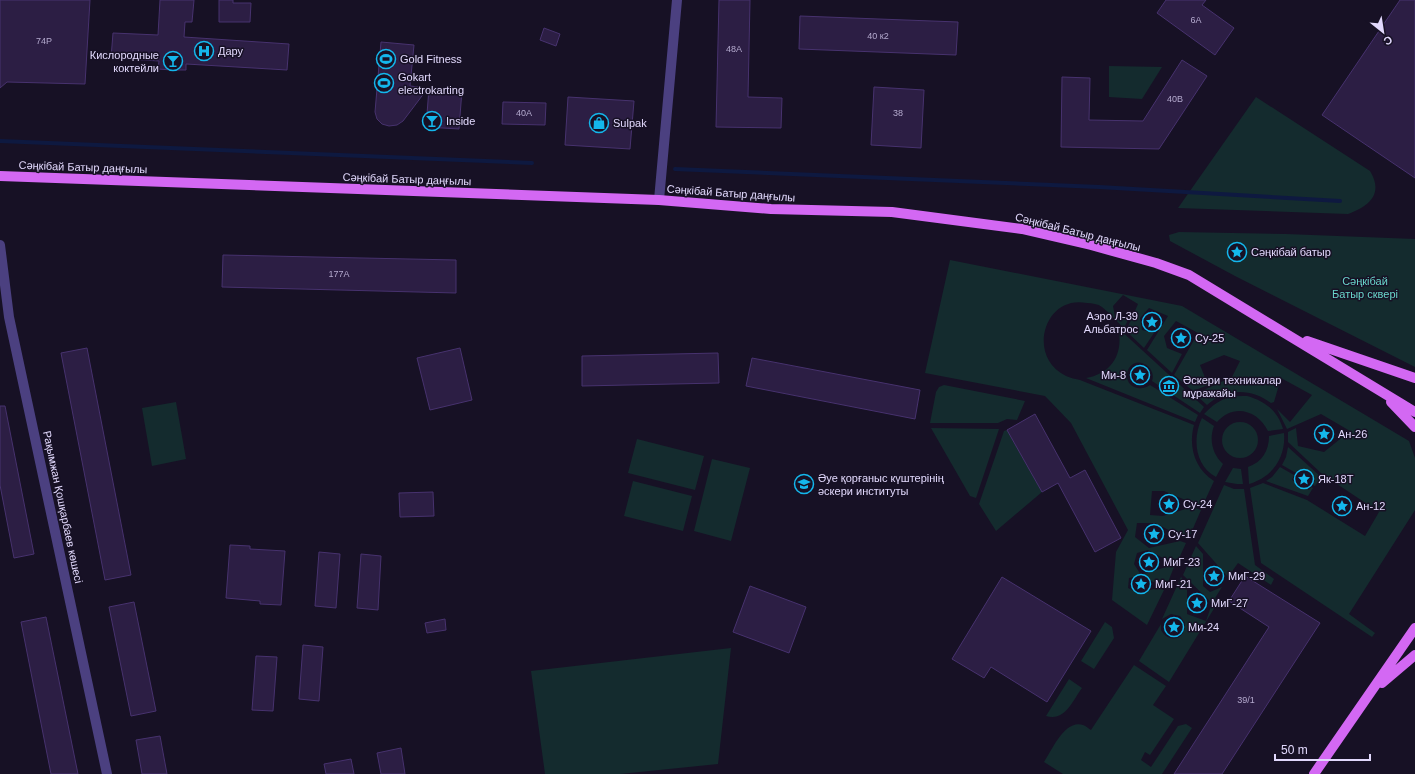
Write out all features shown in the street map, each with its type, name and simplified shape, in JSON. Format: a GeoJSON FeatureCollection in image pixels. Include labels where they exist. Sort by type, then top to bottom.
{"type":"FeatureCollection","features":[{"type":"Feature","properties":{"kind":"main road","name":"Сәңкібай Батыр даңғылы"},"geometry":{"type":"LineString","coordinates":[[0,176],[659,200],[771,209],[892,212],[1022,229],[1091,245],[1156,263],[1189,275],[1415,412]]}},
{"type":"Feature","properties":{"kind":"main road"},"geometry":{"type":"LineString","coordinates":[[1288,334],[1415,378]]}},
{"type":"Feature","properties":{"kind":"main road"},"geometry":{"type":"LineString","coordinates":[[1380,391],[1415,428]]}},
{"type":"Feature","properties":{"kind":"main road"},"geometry":{"type":"LineString","coordinates":[[1398,654],[1415,621]]}},
{"type":"Feature","properties":{"kind":"main road"},"geometry":{"type":"LineString","coordinates":[[1314,774],[1415,628]]}},
{"type":"Feature","properties":{"kind":"main road"},"geometry":{"type":"LineString","coordinates":[[1371,692],[1415,655]]}},
{"type":"Feature","properties":{"kind":"street"},"geometry":{"type":"LineString","coordinates":[[659,200],[677,0]]}},
{"type":"Feature","properties":{"kind":"street","name":"Рақымжан Қошқарбаев көшесі"},"geometry":{"type":"LineString","coordinates":[[0,245],[5,317],[107,774]]}},
{"type":"Feature","properties":{"kind":"green space"},"geometry":{"type":"Polygon","coordinates":[[[1109,66],[1162,67],[1142,99],[1109,97],[1109,66]]]}},
{"type":"Feature","properties":{"kind":"green space"},"geometry":{"type":"Polygon","coordinates":[[[1256,97],[1370,171],[1374,179],[1375,193],[1368,203],[1356,211],[1348,214],[1178,208],[1256,97]]]}},
{"type":"Feature","properties":{"kind":"green space","name":"Сәңкібай Батыр сквері"},"geometry":{"type":"Polygon","coordinates":[[[1179,232],[1415,239],[1415,367],[1235,276],[1170,241],[1169,235],[1179,232]]]}},
{"type":"Feature","properties":{"kind":"green space"},"geometry":{"type":"Polygon","coordinates":[[[950,260],[1182,306],[1409,441],[1415,458],[1415,510],[1349,614],[1375,633],[1372,637],[1261,563],[1250,488],[1263,483],[1307,500],[1365,536],[1379,512],[1322,474],[1288,442],[1288,432],[1296,428],[1298,446],[1324,452],[1350,431],[1321,414],[1287,429],[1277,409],[1290,422],[1312,395],[1281,378],[1274,402],[1271,403],[1255,395],[1239,392],[1222,395],[1207,405],[1195,394],[1232,377],[1240,361],[1224,355],[1200,365],[1208,385],[1193,391],[1174,375],[1198,333],[1176,321],[1164,336],[1167,348],[1182,354],[1172,373],[1147,350],[1168,316],[1149,308],[1140,318],[1142,330],[1154,333],[1144,348],[1126,331],[1138,304],[1123,295],[1113,306],[1115,317],[1128,320],[1124,328],[1105,309],[1097,304],[1072,303],[1060,308],[1051,317],[1045,329],[1044,342],[1046,355],[1054,367],[1066,376],[1080,380],[1194,425],[1192,441],[1195,457],[1202,470],[1214,481],[1202,507],[1164,491],[1152,491],[1150,515],[1163,516],[1192,507],[1201,510],[1188,540],[1155,523],[1137,523],[1135,537],[1149,548],[1180,541],[1186,543],[1176,565],[1148,550],[1137,553],[1134,564],[1141,575],[1169,566],[1174,567],[1166,587],[1139,576],[1129,578],[1128,588],[1138,593],[1158,588],[1164,590],[1147,625],[1112,600],[1116,552],[1128,530],[1071,423],[1045,396],[925,373],[950,260]]]}},
{"type":"Feature","properties":{"kind":"green space"},"geometry":{"type":"Polygon","coordinates":[[[1118,328],[1204,407],[1200,413],[1152,381],[1152,372],[1142,363],[1133,364],[1129,368],[1127,378],[1132,386],[1140,388],[1150,385],[1198,415],[1195,422],[1086,378],[1103,372],[1114,361],[1119,346],[1118,328]]]}},
{"type":"Feature","properties":{"kind":"green space"},"geometry":{"type":"Polygon","coordinates":[[[944,385],[1025,401],[1017,420],[1007,419],[998,423],[930,423],[936,392],[939,387],[944,385]]]}},
{"type":"Feature","properties":{"kind":"green space"},"geometry":{"type":"Polygon","coordinates":[[[1234,396],[1247,396],[1260,401],[1270,408],[1278,417],[1283,429],[1268,431],[1258,418],[1245,412],[1230,412],[1217,422],[1204,414],[1223,399],[1234,396]]]}},
{"type":"Feature","properties":{"kind":"green space"},"geometry":{"type":"Polygon","coordinates":[[[176,402],[186,459],[152,466],[142,408],[176,402]]]}},
{"type":"Feature","properties":{"kind":"green space"},"geometry":{"type":"Polygon","coordinates":[[[1202,418],[1214,426],[1212,431],[1212,446],[1216,456],[1223,464],[1216,477],[1204,466],[1197,451],[1197,434],[1202,418]]]}},
{"type":"Feature","properties":{"kind":"green space"},"geometry":{"type":"Polygon","coordinates":[[[1244,422],[1253,427],[1257,433],[1257,447],[1253,453],[1244,458],[1236,458],[1227,453],[1223,447],[1222,436],[1227,427],[1233,423],[1244,422]]]}},
{"type":"Feature","properties":{"kind":"green space"},"geometry":{"type":"Polygon","coordinates":[[[931,428],[999,429],[976,498],[970,496],[931,428]]]}},
{"type":"Feature","properties":{"kind":"green space"},"geometry":{"type":"Polygon","coordinates":[[[1007,430],[1042,492],[996,531],[979,504],[1004,431],[1007,430]]]}},
{"type":"Feature","properties":{"kind":"green space"},"geometry":{"type":"Polygon","coordinates":[[[1284,433],[1283,450],[1276,465],[1265,476],[1249,484],[1248,467],[1261,459],[1264,455],[1268,446],[1269,436],[1284,433]]]}},
{"type":"Feature","properties":{"kind":"green space"},"geometry":{"type":"Polygon","coordinates":[[[637,439],[704,456],[695,490],[628,473],[637,439]]]}},
{"type":"Feature","properties":{"kind":"green space"},"geometry":{"type":"Polygon","coordinates":[[[1288,447],[1321,477],[1315,486],[1313,485],[1315,480],[1298,470],[1296,473],[1282,465],[1286,457],[1288,447]]]}},
{"type":"Feature","properties":{"kind":"green space"},"geometry":{"type":"Polygon","coordinates":[[[712,459],[750,468],[731,541],[694,531],[712,459]]]}},
{"type":"Feature","properties":{"kind":"green space"},"geometry":{"type":"Polygon","coordinates":[[[1280,467],[1294,475],[1292,480],[1309,490],[1311,487],[1313,488],[1308,496],[1266,481],[1272,477],[1280,467]]]}},
{"type":"Feature","properties":{"kind":"green space"},"geometry":{"type":"Polygon","coordinates":[[[1233,468],[1241,469],[1243,484],[1225,482],[1233,468]]]}},
{"type":"Feature","properties":{"kind":"green space"},"geometry":{"type":"Polygon","coordinates":[[[633,481],[692,496],[683,531],[624,516],[633,481]]]}},
{"type":"Feature","properties":{"kind":"green space"},"geometry":{"type":"Polygon","coordinates":[[[1224,485],[1234,489],[1244,489],[1255,565],[1274,579],[1271,585],[1238,563],[1228,577],[1198,543],[1224,485]]]}},
{"type":"Feature","properties":{"kind":"green space"},"geometry":{"type":"Polygon","coordinates":[[[1196,546],[1203,554],[1203,586],[1210,592],[1222,587],[1215,598],[1218,602],[1169,682],[1139,661],[1161,624],[1161,630],[1164,634],[1172,638],[1180,636],[1185,629],[1185,623],[1180,616],[1171,614],[1162,619],[1181,577],[1187,584],[1187,614],[1206,621],[1212,603],[1183,575],[1196,546]]]}},
{"type":"Feature","properties":{"kind":"green space"},"geometry":{"type":"Polygon","coordinates":[[[1105,622],[1112,627],[1114,638],[1094,669],[1081,661],[1105,622]]]}},
{"type":"Feature","properties":{"kind":"green space"},"geometry":{"type":"Polygon","coordinates":[[[731,648],[718,764],[620,774],[545,774],[531,671],[731,648]]]}},
{"type":"Feature","properties":{"kind":"green space"},"geometry":{"type":"Polygon","coordinates":[[[1134,665],[1166,686],[1153,705],[1174,719],[1150,755],[1145,752],[1141,760],[1151,767],[1178,726],[1186,724],[1192,728],[1162,774],[1063,774],[1044,762],[1055,743],[1070,727],[1076,724],[1083,725],[1091,730],[1134,665]]]}},
{"type":"Feature","properties":{"kind":"green space"},"geometry":{"type":"Polygon","coordinates":[[[1069,679],[1082,688],[1072,704],[1063,713],[1053,717],[1046,716],[1069,679]]]}},
{"type":"Feature","properties":{"kind":"building"},"geometry":{"type":"Polygon","coordinates":[[[0,0],[90,0],[85,84],[7,82],[0,88],[0,0]]]}},
{"type":"Feature","properties":{"kind":"building"},"geometry":{"type":"Polygon","coordinates":[[[160,0],[194,0],[192,22],[185,22],[184,37],[289,44],[287,70],[186,64],[186,70],[172,70],[158,69],[159,61],[111,58],[113,33],[158,35],[160,0]]]}},
{"type":"Feature","properties":{"kind":"building"},"geometry":{"type":"Polygon","coordinates":[[[219,0],[233,0],[233,3],[251,3],[250,22],[219,22],[219,0]]]}},
{"type":"Feature","properties":{"kind":"building"},"geometry":{"type":"Polygon","coordinates":[[[719,0],[750,0],[748,97],[782,98],[781,128],[716,127],[719,0]]]}},
{"type":"Feature","properties":{"kind":"building"},"geometry":{"type":"Polygon","coordinates":[[[1166,0],[1206,0],[1202,5],[1234,28],[1215,55],[1157,13],[1166,0]]]}},
{"type":"Feature","properties":{"kind":"building"},"geometry":{"type":"Polygon","coordinates":[[[1400,0],[1415,0],[1415,178],[1322,115],[1400,0]]]}},
{"type":"Feature","properties":{"kind":"building"},"geometry":{"type":"Polygon","coordinates":[[[800,16],[958,22],[956,55],[799,49],[800,16]]]}},
{"type":"Feature","properties":{"kind":"building"},"geometry":{"type":"Polygon","coordinates":[[[544,28],[560,34],[556,46],[540,40],[544,28]]]}},
{"type":"Feature","properties":{"kind":"building"},"geometry":{"type":"Polygon","coordinates":[[[381,42],[414,45],[410,86],[428,88],[403,121],[397,125],[389,126],[382,124],[377,119],[375,112],[381,42]]]}},
{"type":"Feature","properties":{"kind":"building"},"geometry":{"type":"Polygon","coordinates":[[[1182,60],[1207,76],[1159,149],[1061,147],[1062,77],[1090,78],[1089,120],[1143,121],[1182,60]]]}},
{"type":"Feature","properties":{"kind":"building"},"geometry":{"type":"Polygon","coordinates":[[[874,87],[924,90],[921,148],[871,145],[874,87]]]}},
{"type":"Feature","properties":{"kind":"building"},"geometry":{"type":"Polygon","coordinates":[[[429,88],[462,90],[459,129],[426,127],[429,88]]]}},
{"type":"Feature","properties":{"kind":"building","name":"Sulpak"},"geometry":{"type":"Polygon","coordinates":[[[568,97],[634,101],[630,149],[565,145],[568,97]]]}},
{"type":"Feature","properties":{"kind":"building"},"geometry":{"type":"Polygon","coordinates":[[[503,102],[546,103],[545,125],[502,124],[503,102]]]}},
{"type":"Feature","properties":{"kind":"building"},"geometry":{"type":"Polygon","coordinates":[[[223,255],[456,260],[456,293],[222,287],[223,255]]]}},
{"type":"Feature","properties":{"kind":"building"},"geometry":{"type":"Polygon","coordinates":[[[87,348],[131,575],[105,580],[61,353],[87,348]]]}},
{"type":"Feature","properties":{"kind":"building"},"geometry":{"type":"Polygon","coordinates":[[[460,348],[472,400],[430,410],[417,358],[460,348]]]}},
{"type":"Feature","properties":{"kind":"building"},"geometry":{"type":"Polygon","coordinates":[[[718,353],[719,383],[582,386],[582,356],[718,353]]]}},
{"type":"Feature","properties":{"kind":"building"},"geometry":{"type":"Polygon","coordinates":[[[752,358],[920,390],[915,419],[746,386],[752,358]]]}},
{"type":"Feature","properties":{"kind":"building"},"geometry":{"type":"Polygon","coordinates":[[[0,406],[5,406],[34,554],[14,558],[0,485],[0,406]]]}},
{"type":"Feature","properties":{"kind":"building"},"geometry":{"type":"Polygon","coordinates":[[[1035,414],[1070,478],[1085,470],[1121,538],[1095,552],[1058,483],[1042,492],[1007,430],[1035,414]]]}},
{"type":"Feature","properties":{"kind":"building"},"geometry":{"type":"Polygon","coordinates":[[[433,492],[434,516],[400,517],[399,493],[433,492]]]}},
{"type":"Feature","properties":{"kind":"building"},"geometry":{"type":"Polygon","coordinates":[[[230,545],[250,546],[250,549],[285,551],[281,605],[260,604],[260,601],[226,598],[230,545]]]}},
{"type":"Feature","properties":{"kind":"building"},"geometry":{"type":"Polygon","coordinates":[[[319,552],[340,554],[336,608],[315,606],[319,552]]]}},
{"type":"Feature","properties":{"kind":"building"},"geometry":{"type":"Polygon","coordinates":[[[361,554],[381,556],[378,610],[357,608],[361,554]]]}},
{"type":"Feature","properties":{"kind":"building"},"geometry":{"type":"Polygon","coordinates":[[[1245,576],[1320,623],[1222,774],[1174,774],[1269,627],[1229,601],[1245,576]]]}},
{"type":"Feature","properties":{"kind":"building"},"geometry":{"type":"Polygon","coordinates":[[[1002,577],[1091,631],[1047,702],[991,667],[984,678],[952,659],[1002,577]]]}},
{"type":"Feature","properties":{"kind":"building"},"geometry":{"type":"Polygon","coordinates":[[[750,586],[806,607],[789,653],[733,632],[750,586]]]}},
{"type":"Feature","properties":{"kind":"building"},"geometry":{"type":"Polygon","coordinates":[[[134,602],[156,711],[131,716],[109,607],[134,602]]]}},
{"type":"Feature","properties":{"kind":"building"},"geometry":{"type":"Polygon","coordinates":[[[46,617],[78,774],[51,774],[21,622],[46,617]]]}},
{"type":"Feature","properties":{"kind":"building"},"geometry":{"type":"Polygon","coordinates":[[[445,619],[446,630],[427,633],[425,623],[445,619]]]}},
{"type":"Feature","properties":{"kind":"building"},"geometry":{"type":"Polygon","coordinates":[[[303,645],[323,647],[319,701],[299,699],[303,645]]]}},
{"type":"Feature","properties":{"kind":"building"},"geometry":{"type":"Polygon","coordinates":[[[256,656],[277,657],[273,711],[252,710],[256,656]]]}},
{"type":"Feature","properties":{"kind":"building"},"geometry":{"type":"Polygon","coordinates":[[[160,736],[167,774],[142,774],[136,740],[160,736]]]}},
{"type":"Feature","properties":{"kind":"building"},"geometry":{"type":"Polygon","coordinates":[[[401,748],[405,774],[381,774],[377,753],[401,748]]]}},
{"type":"Feature","properties":{"kind":"building"},"geometry":{"type":"Polygon","coordinates":[[[351,759],[354,774],[326,774],[324,764],[351,759]]]}},
{"type":"Feature","properties":{"kind":"waterway"},"geometry":{"type":"LineString","coordinates":[[0,141],[532,163]]}},
{"type":"Feature","properties":{"kind":"waterway"},"geometry":{"type":"LineString","coordinates":[[675,169],[1099,187],[1340,201]]}},
{"type":"Feature","properties":{"kind":"place","name":"Дару"},"geometry":{"type":"Point","coordinates":[204,51]}},
{"type":"Feature","properties":{"kind":"place","name":"Gold Fitness"},"geometry":{"type":"Point","coordinates":[386,59]}},
{"type":"Feature","properties":{"kind":"place","name":"Кислородные коктейли"},"geometry":{"type":"Point","coordinates":[173,61]}},
{"type":"Feature","properties":{"kind":"place","name":"Gokart electrokarting"},"geometry":{"type":"Point","coordinates":[384,83]}},
{"type":"Feature","properties":{"kind":"place","name":"Inside"},"geometry":{"type":"Point","coordinates":[432,121]}},
{"type":"Feature","properties":{"kind":"place","name":"Sulpak"},"geometry":{"type":"Point","coordinates":[599,123]}},
{"type":"Feature","properties":{"kind":"place","name":"Сәңкібай батыр"},"geometry":{"type":"Point","coordinates":[1237,252]}},
{"type":"Feature","properties":{"kind":"place","name":"Аэро Л-39 Альбатрос"},"geometry":{"type":"Point","coordinates":[1152,322]}},
{"type":"Feature","properties":{"kind":"place","name":"Су-25"},"geometry":{"type":"Point","coordinates":[1181,338]}},
{"type":"Feature","properties":{"kind":"place","name":"Ми-8"},"geometry":{"type":"Point","coordinates":[1140,375]}},
{"type":"Feature","properties":{"kind":"place","name":"Әскери техникалар мұражайы"},"geometry":{"type":"Point","coordinates":[1169,386]}},
{"type":"Feature","properties":{"kind":"place","name":"Ан-26"},"geometry":{"type":"Point","coordinates":[1324,434]}},
{"type":"Feature","properties":{"kind":"place","name":"Як-18Т"},"geometry":{"type":"Point","coordinates":[1304,479]}},
{"type":"Feature","properties":{"kind":"place","name":"Әуе қорғаныс күштерінің әскери институты"},"geometry":{"type":"Point","coordinates":[804,484]}},
{"type":"Feature","properties":{"kind":"place","name":"Су-24"},"geometry":{"type":"Point","coordinates":[1169,504]}},
{"type":"Feature","properties":{"kind":"place","name":"Ан-12"},"geometry":{"type":"Point","coordinates":[1342,506]}},
{"type":"Feature","properties":{"kind":"place","name":"Су-17"},"geometry":{"type":"Point","coordinates":[1154,534]}},
{"type":"Feature","properties":{"kind":"place","name":"МиГ-23"},"geometry":{"type":"Point","coordinates":[1149,562]}},
{"type":"Feature","properties":{"kind":"place","name":"МиГ-29"},"geometry":{"type":"Point","coordinates":[1214,576]}},
{"type":"Feature","properties":{"kind":"place","name":"МиГ-21"},"geometry":{"type":"Point","coordinates":[1141,584]}},
{"type":"Feature","properties":{"kind":"place","name":"МиГ-27"},"geometry":{"type":"Point","coordinates":[1197,603]}},
{"type":"Feature","properties":{"kind":"place","name":"Ми-24"},"geometry":{"type":"Point","coordinates":[1174,627]}}]}
